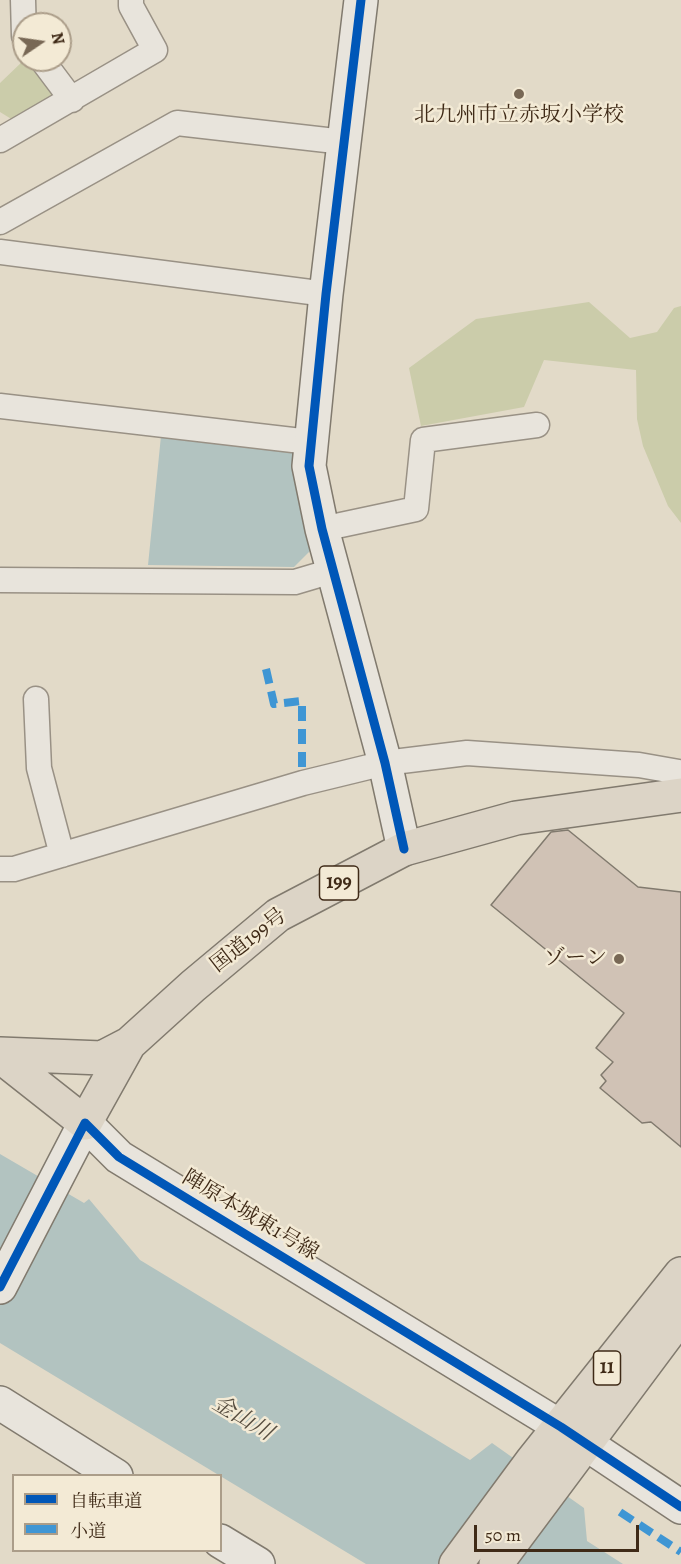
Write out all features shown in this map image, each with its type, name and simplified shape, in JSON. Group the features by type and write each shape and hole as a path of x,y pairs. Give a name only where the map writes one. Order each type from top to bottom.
{"main road":[{"name":"国道199号","path":"85,1122 129,1044 193,986 278,915 404,849 516,818 681,795"},
{"name":"199","path":"0,1055 102,1058 129,1044"},
{"name":"199","path":"0,1055 85,1122"},
{"name":"11","path":"496,1564 559,1478 573,1435 681,1274"},
{"name":"11","path":"456,1564 532,1461 573,1435 681,1316"}],"street":[{"path":"6,130 72,100 155,50 131,6 131,0"},
{"path":"361,0 326,294 309,466 332,571 385,764 404,849"},
{"path":"51,72 72,100"},
{"path":"0,222 177,123 344,142"},
{"path":"0,252 326,294"},
{"path":"0,406 310,442"},
{"path":"322,529 416,509 423,440 537,424"},
{"path":"0,580 295,582 332,571"},
{"path":"36,699 39,768 62,855"},
{"path":"0,869 14,869 303,783 385,764 467,753 639,765 681,774"},
{"path":"0,1287 85,1122"},
{"name":"陣原本城東1号線","path":"85,1122 120,1157 573,1435 681,1506"},
{"path":"0,1403 113,1474"},
{"path":"222,1542 258,1564"}],"green space":[{"path":"12,72 42,72 56,90 53,104 13,120 0,112 0,83"},
{"path":"589,302 630,338 657,332 674,308 681,306 681,523 668,506 643,446 637,419 636,370 544,360 524,407 421,426 409,368 476,319"}],"water":[{"path":"161,436 298,453 314,547 294,567 148,565"},
{"name":"金山川","path":"0,1154 84,1203 89,1199 140,1260 470,1460 492,1443 584,1508 587,1541 623,1564 366,1564 222,1477 222,1474 217,1474 0,1343"}],"building":[{"name":"ゾーン","path":"568,830 638,887 681,892 681,1147 651,1122 642,1123 600,1088 606,1081 601,1075 613,1062 596,1048 624,1013 491,905 551,832"}],"marked path":[{"path":"266,669 274,704 302,701 302,771"},
{"path":"620,1512 681,1552"}],"cycle path":[{"path":"361,0 326,294 309,466 322,529 385,763 404,849"},
{"path":"0,1287 85,1123 119,1157 561,1427 681,1507"}],"place":[{"name":"北九州市立赤坂小学校","path":"519,94"},
{"name":"ゾーン","path":"619,959"}]}
